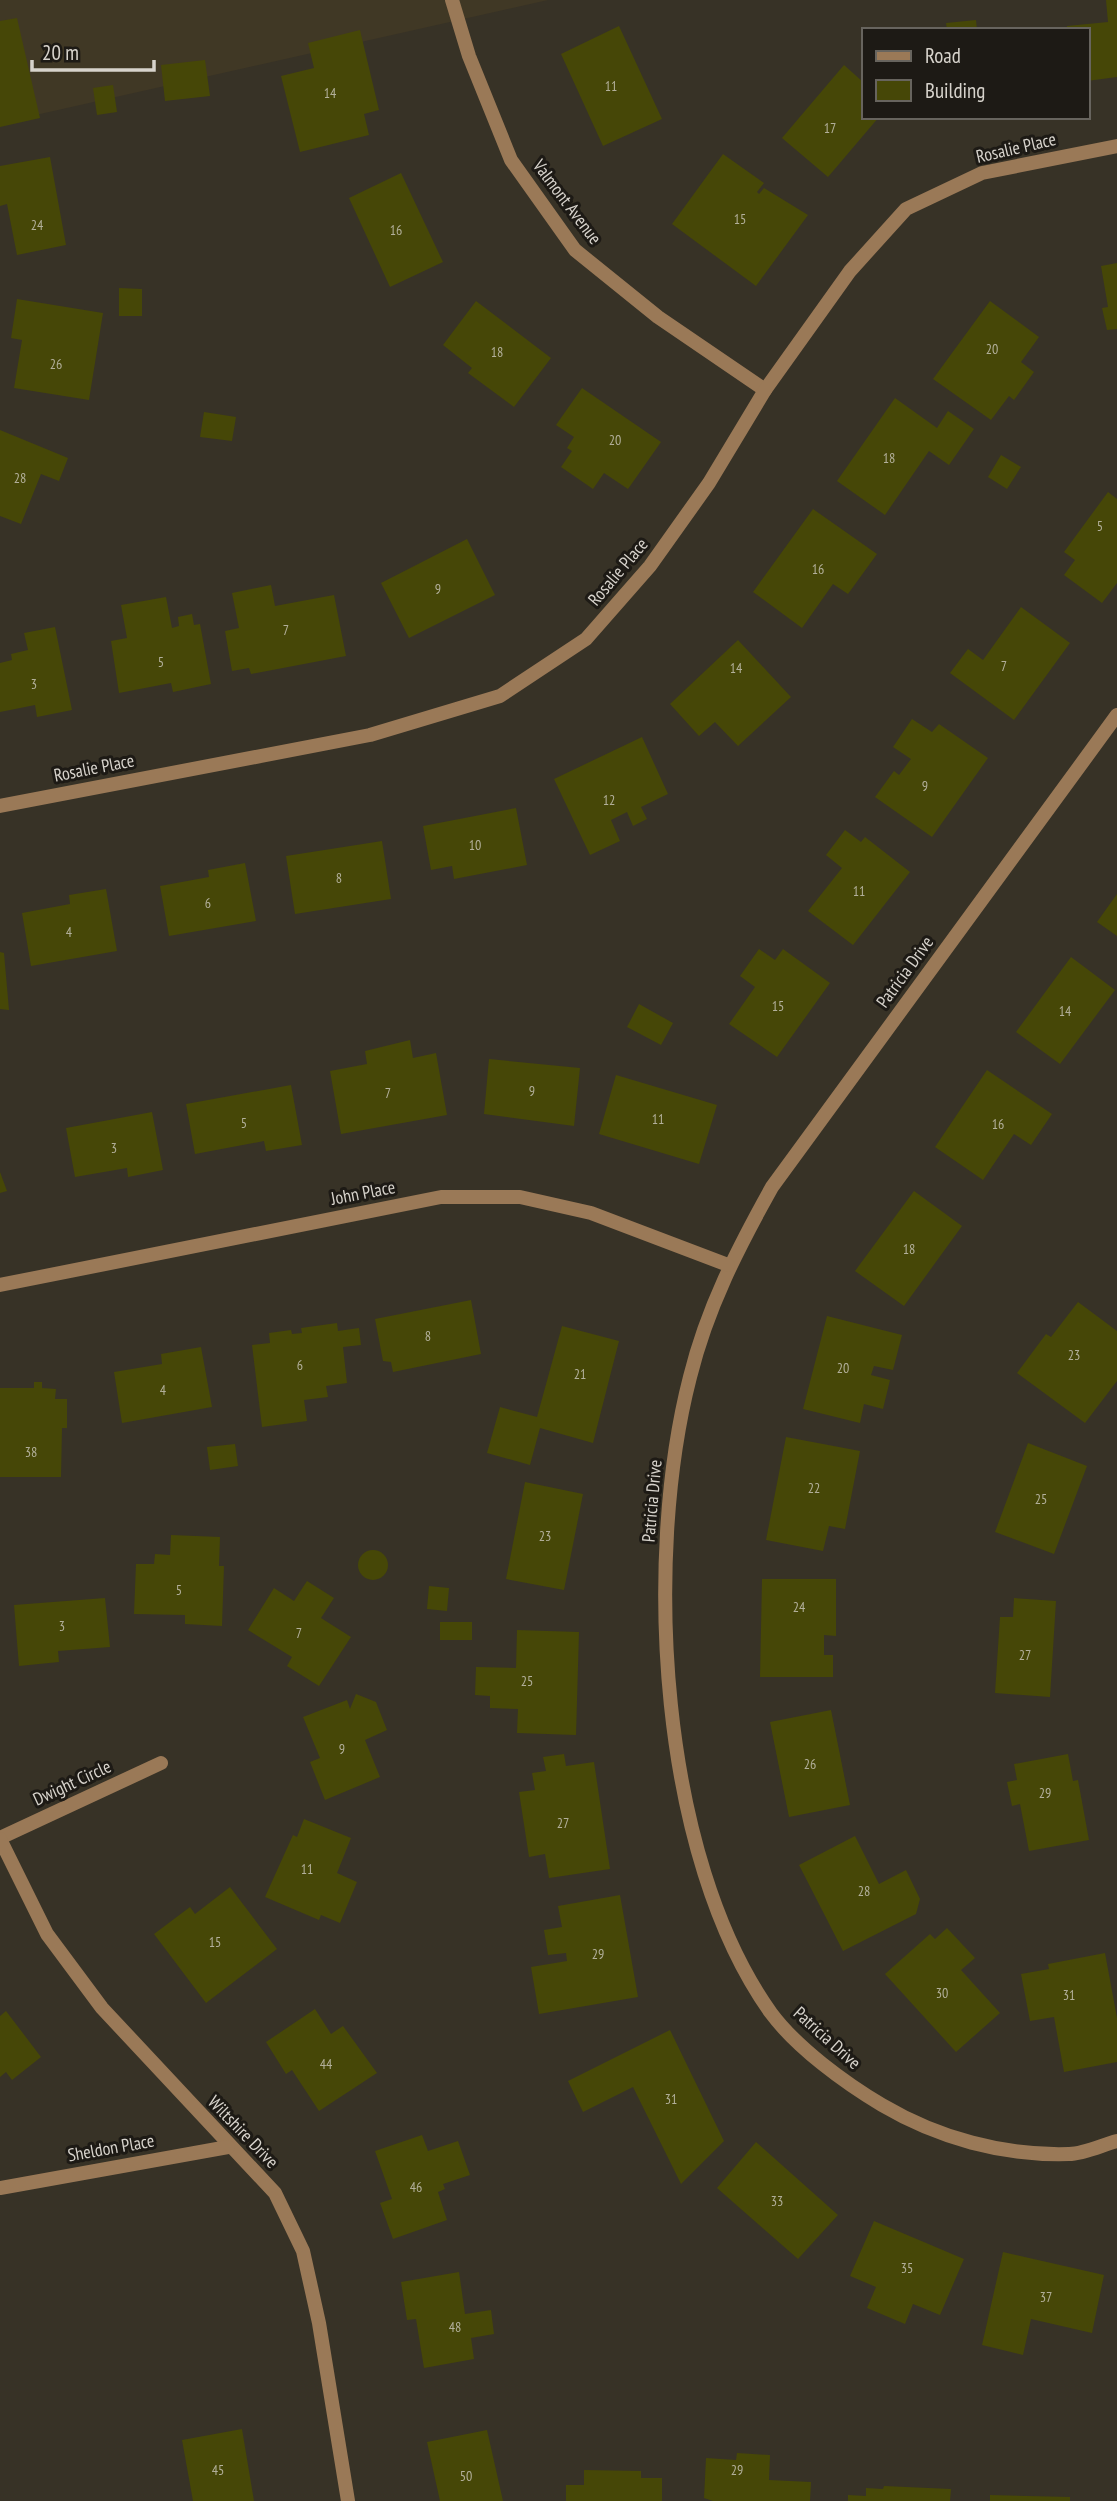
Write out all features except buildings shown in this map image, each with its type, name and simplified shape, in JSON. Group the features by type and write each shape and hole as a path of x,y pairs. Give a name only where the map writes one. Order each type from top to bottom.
{"street":[{"name":"Valmont Avenue","path":"452,0 469,56 511,160 575,250 658,317 765,390"},
{"name":"Rosalie Place","path":"0,806 370,735 500,696 586,639 650,566 709,484 765,390 850,271 906,209 982,173 1117,146"},
{"name":"Patricia Drive","path":"1117,715 772,1187 728,1265 690,1377 673,1467 666,1568 666,1641 677,1755 701,1859 729,1942 772,2015 839,2079 914,2123 989,2149 1071,2155 1117,2141"},
{"name":"John Place","path":"0,1286 441,1197 520,1197 591,1213 728,1265"},
{"name":"Dwight Circle","path":"0,1839 161,1763"},
{"name":"Wiltshire Drive","path":"0,1839 47,1934 102,2008 228,2147 275,2193 303,2251 319,2323 348,2501"},
{"name":"Sheldon Place","path":"0,2188 228,2147"}],"shaded area":[{"path":"0,0 548,0 0,123"}]}
